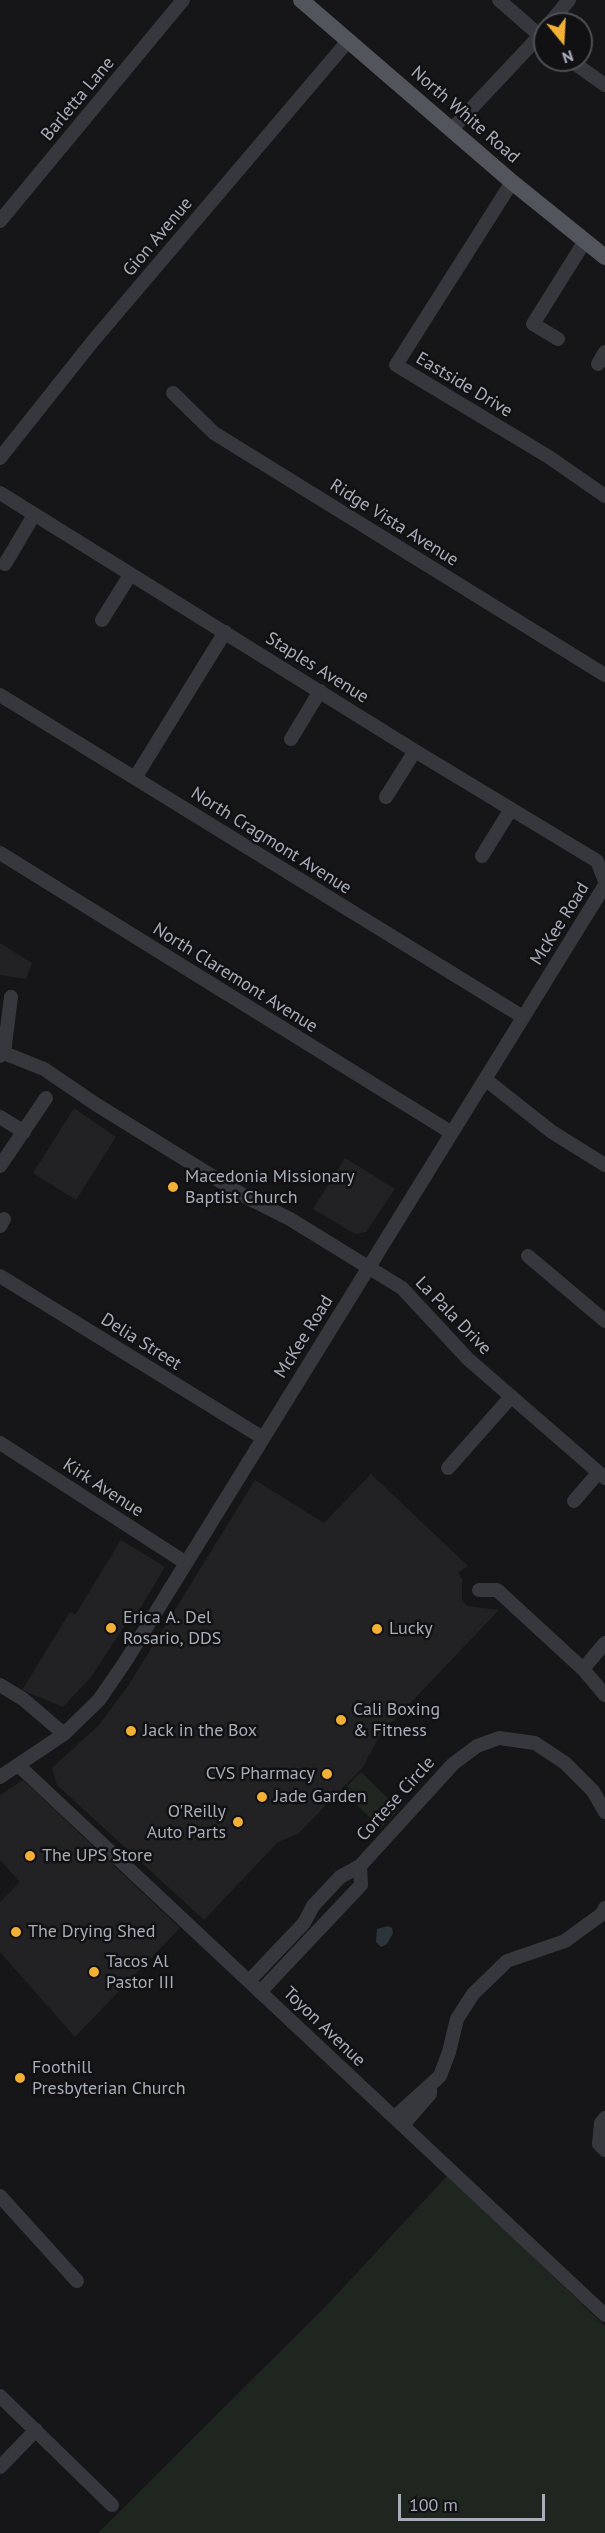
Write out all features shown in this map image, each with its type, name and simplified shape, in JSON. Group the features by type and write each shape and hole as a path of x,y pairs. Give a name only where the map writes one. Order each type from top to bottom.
{"main road":[{"name":"North White Road","path":"300,0 512,182 605,258"}],"street":[{"name":"Barletta Lane","path":"0,222 183,0"},
{"path":"499,0 533,27"},
{"path":"558,12 568,0"},
{"name":"Gion Avenue","path":"0,458 93,341 348,41"},
{"path":"452,129 533,45"},
{"path":"587,72 605,85"},
{"name":"Eastside Drive","path":"512,182 396,365 549,457 605,496"},
{"path":"558,339 533,324 585,241"},
{"name":"Ridge Vista Avenue","path":"172,393 213,433 605,675"},
{"name":"Staples Avenue","path":"0,493 415,752 597,861 605,883"},
{"path":"5,564 34,514"},
{"path":"102,620 130,574"},
{"path":"135,778 225,632"},
{"path":"291,739 320,691"},
{"name":"North Cragmont Avenue","path":"0,695 523,1017"},
{"path":"386,797 415,752"},
{"path":"482,856 511,809"},
{"name":"North Claremont Avenue","path":"0,854 452,1133"},
{"name":"McKee Road","path":"0,1777 64,1734 99,1700 125,1662 605,883"},
{"path":"2,1054 11,997"},
{"name":"La Pala Drive","path":"2,1054 44,1069 97,1105 246,1197 290,1219 402,1288 468,1359 602,1476"},
{"path":"485,1079 552,1132 605,1165"},
{"path":"0,1166 46,1098"},
{"path":"0,1117 24,1132"},
{"path":"528,1256 602,1313"},
{"name":"Delia Street","path":"0,1276 263,1438"},
{"path":"448,1468 510,1398"},
{"name":"Kirk Avenue","path":"0,1443 186,1563"},
{"path":"574,1502 602,1476"},
{"path":"479,1590 497,1590 582,1669 605,1695"},
{"path":"582,1669 605,1643"},
{"path":"0,1685 23,1699 64,1734"},
{"name":"Cortese Circle","path":"249,1981 304,1923 313,1906 340,1877 360,1866 466,1751 500,1738 535,1743 565,1764 593,1791 605,1812"},
{"name":"Toyon Avenue","path":"18,1765 605,2315"},
{"name":"Cortese Circle","path":"260,1992 361,1885 360,1866"},
{"path":"399,2121 424,2089 430,2087 440,2076 457,2019 473,1994 507,1961 565,1941 602,1914 605,1908"},
{"path":"605,2118 601,2123 599,2144 605,2150"},
{"path":"0,2196 77,2282"},
{"path":"0,2396 112,2505"},
{"path":"0,2467 36,2430"}],"shaded area":[{"path":"0,943 32,963 26,979 0,975"},
{"path":"74,1108 116,1137 76,1200 33,1173"},
{"path":"345,1158 395,1189 366,1232 355,1234 313,1209"},
{"path":"371,1474 468,1566 458,1573 462,1579 462,1599 467,1606 499,1610 380,1735 363,1767 299,1833 278,1842 204,1920 57,1785 52,1768 99,1725 128,1686 255,1480 324,1523"},
{"path":"121,1540 165,1567 134,1619 130,1617 92,1676 63,1707 22,1690 70,1612 75,1615"},
{"path":"361,1772 399,1809 381,1828 342,1791"},
{"path":"23,1780 180,1928 75,2037 0,1952 0,1902 20,1882 0,1860 0,1795"},
{"path":"388,1926 392,1928 393,1933 387,1944 381,1947 376,1942 377,1929"},
{"path":"448,2175 605,2326 605,2533 98,2533 325,2307"}],"place":[{"name":"Macedonia Missionary Baptist Church","path":"173,1187"},
{"name":"Erica A. Del Rosario, DDS","path":"111,1628"},
{"name":"Lucky","path":"377,1629"},
{"name":"Cali Boxing & Fitness","path":"341,1720"},
{"name":"Jack in the Box","path":"131,1731"},
{"name":"CVS Pharmacy","path":"327,1774"},
{"name":"Jade Garden","path":"262,1797"},
{"name":"O'Reilly Auto Parts","path":"238,1822"},
{"name":"The UPS Store","path":"30,1856"},
{"name":"The Drying Shed","path":"16,1932"},
{"name":"Tacos Al Pastor III","path":"94,1972"},
{"name":"Foothill Presbyterian Church","path":"20,2078"}]}
